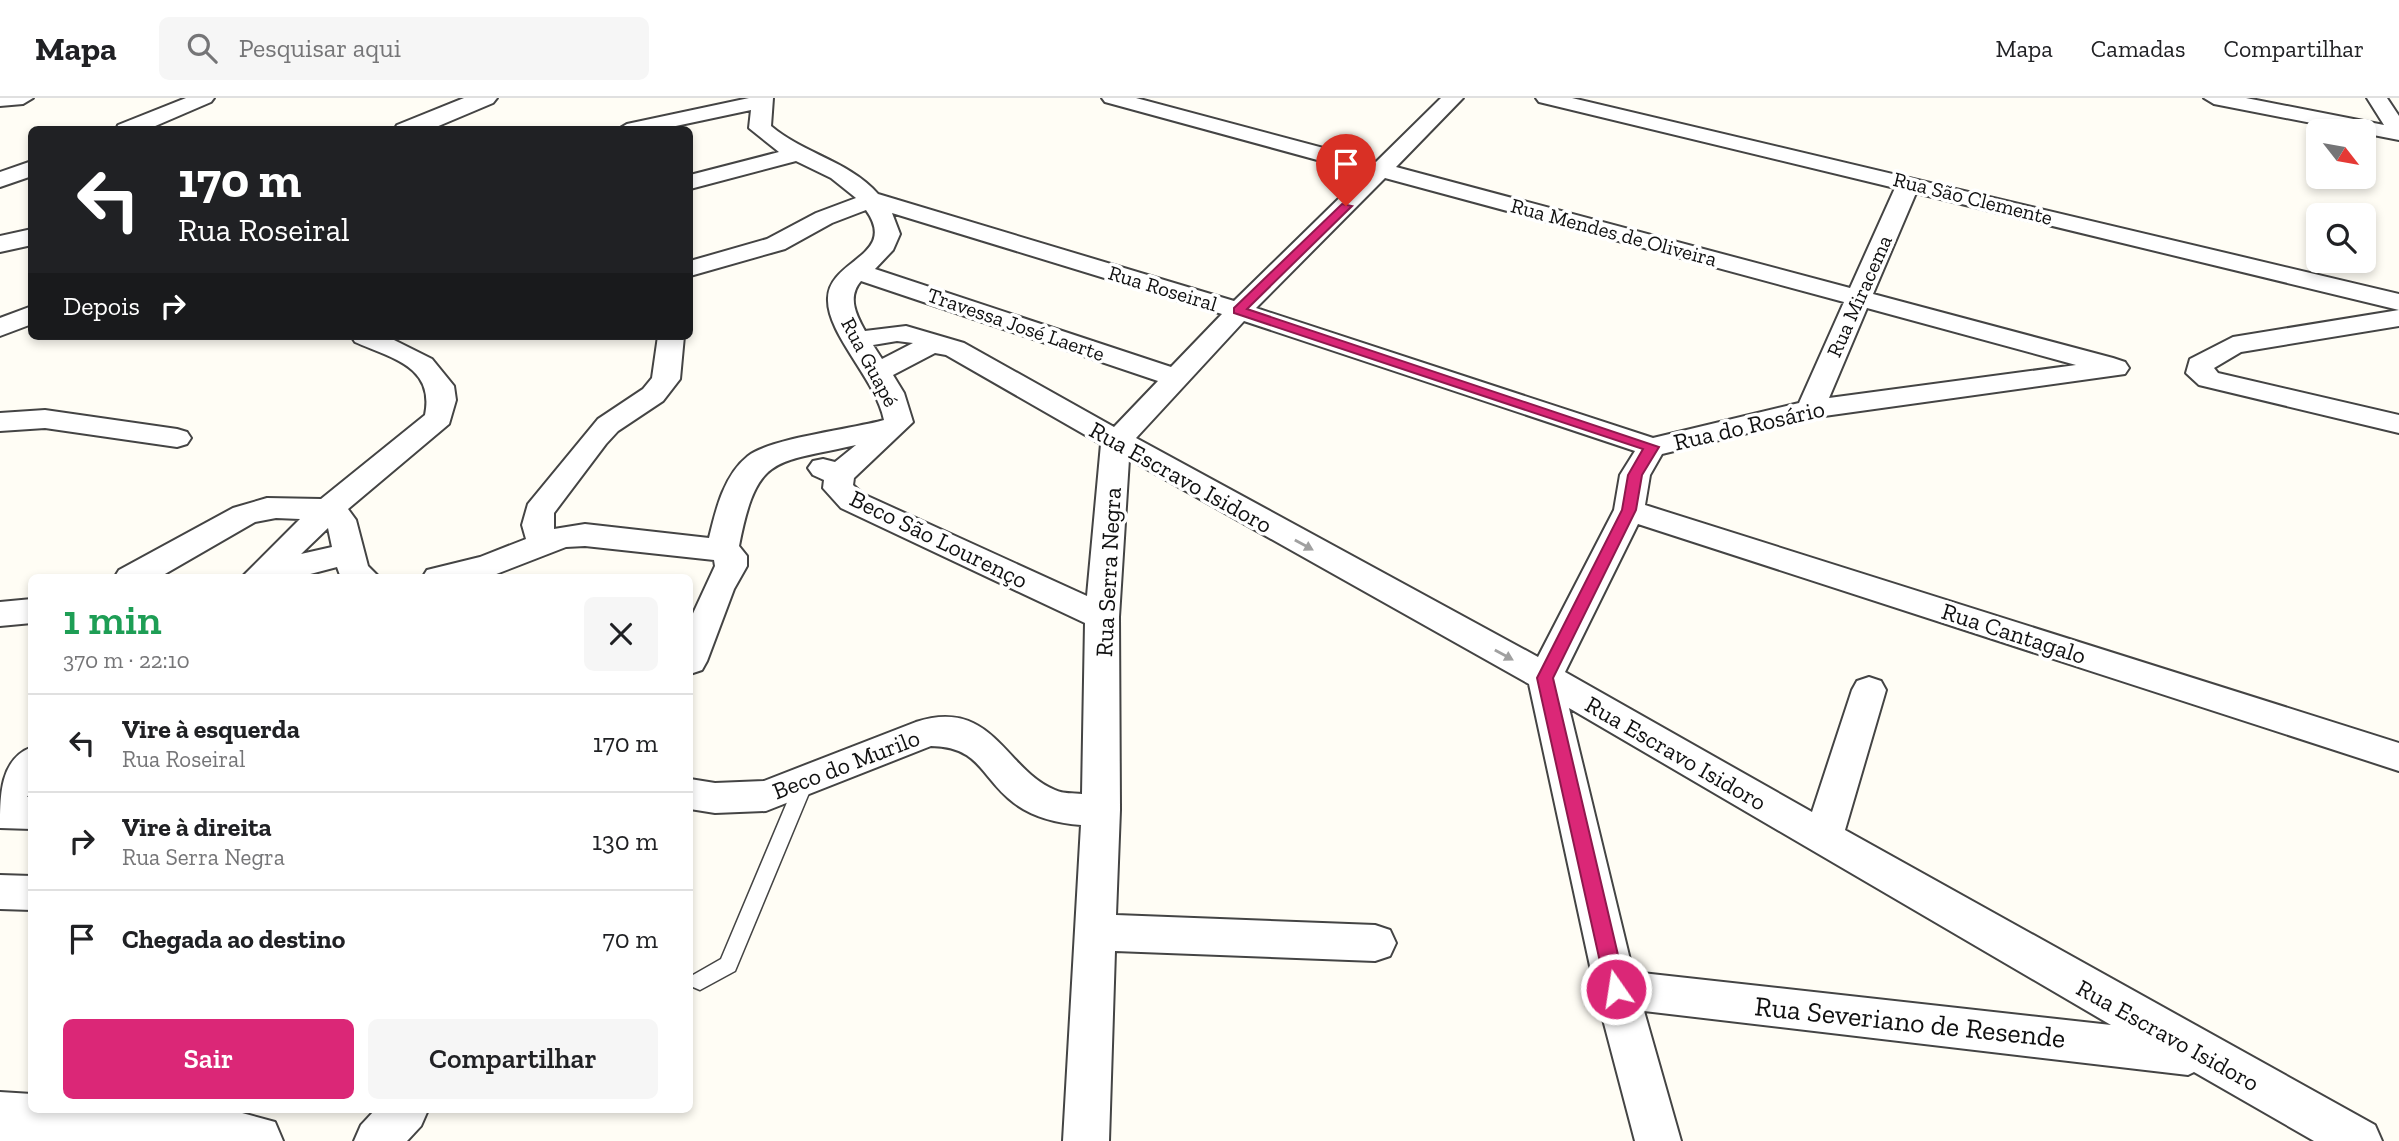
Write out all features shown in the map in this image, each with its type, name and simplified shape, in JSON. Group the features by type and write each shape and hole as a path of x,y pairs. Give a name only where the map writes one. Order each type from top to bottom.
{"street":[{"path":"0,100 23,98"},
{"path":"136,126 204,98"},
{"path":"416,126 485,98"},
{"path":"1116,442 1174,377 1453,98"},
{"name":"Rua São Clemente","path":"1546,98 2399,302"},
{"path":"2214,98 2394,132"},
{"path":"2290,98 2394,132"},
{"path":"2377,98 2394,132"},
{"path":"645,126 764,100"},
{"name":"Rua Guapé","path":"764,100 761,128 843,174 873,200 888,226 888,237 882,248 846,281 840,294 841,308 899,418 897,426 839,475"},
{"name":"Rua Mendes de Oliveira","path":"1128,100 2115,368"},
{"path":"693,181 802,153"},
{"path":"0,180 28,170"},
{"name":"Rua Miracema","path":"1810,409 1857,296 1909,183"},
{"path":"693,268 776,244 824,218 873,200"},
{"name":"Rua Roseiral","path":"873,200 1239,311 1652,447"},
{"path":"0,244 28,238"},
{"name":"Travessa José Laerte","path":"858,271 1174,377"},
{"path":"0,328 28,316"},
{"path":"2399,318 2233,345 2200,365 2200,373 2209,379 2399,424"},
{"name":"Rua Escravo Isidoro","path":"859,340 903,332 955,349 1116,442 1545,678 2203,1055 2359,1141"},
{"path":"261,574 329,509 439,418 444,401 443,387 427,367 372,340"},
{"path":"542,542 537,525 539,511 608,425 653,395 666,379 671,340"},
{"path":"877,372 933,344"},
{"name":"Rua do Rosário","path":"1545,678 1629,510 1635,475 1652,447 1692,440 1772,416 1810,409 2115,368"},
{"path":"0,422 45,419 177,438"},
{"path":"722,550 742,485 755,463 897,426"},
{"name":"Rua Serra Negra","path":"1086,1141 1101,810 1102,617 1116,442"},
{"name":"Beco São Lourenço","path":"789,452 839,475 838,488 852,501 1102,617"},
{"path":"138,574 258,510 329,509 341,520 357,565 277,574"},
{"name":"Rua Cantagalo","path":"1629,510 2399,757"},
{"path":"455,574 488,566 542,542 585,535 722,550 731,556 731,566 718,589 693,653"},
{"path":"0,614 28,611"},
{"path":"1545,678 1616,989 1658,1141"},
{"path":"1823,838 1869,690"},
{"name":"Beco do Murilo","path":"693,794 715,798 766,796 929,732 953,730 975,739 1025,790 1044,802 1101,810"},
{"path":"0,805 28,766"},
{"path":"0,812 28,813"},
{"path":"0,892 28,892"},
{"path":"1095,932 1375,943"},
{"name":"Rua Severiano de Resende","path":"1616,989 2203,1055"},
{"path":"377,1141 402,1113"},
{"path":"31,1116 218,1133 256,1141"}],"lane":[{"path":"700,981 728,965 805,781"}],"route":[{"path":"1346,206 1239,311 1652,447 1635,475 1629,510 1545,678 1616,989"}]}
